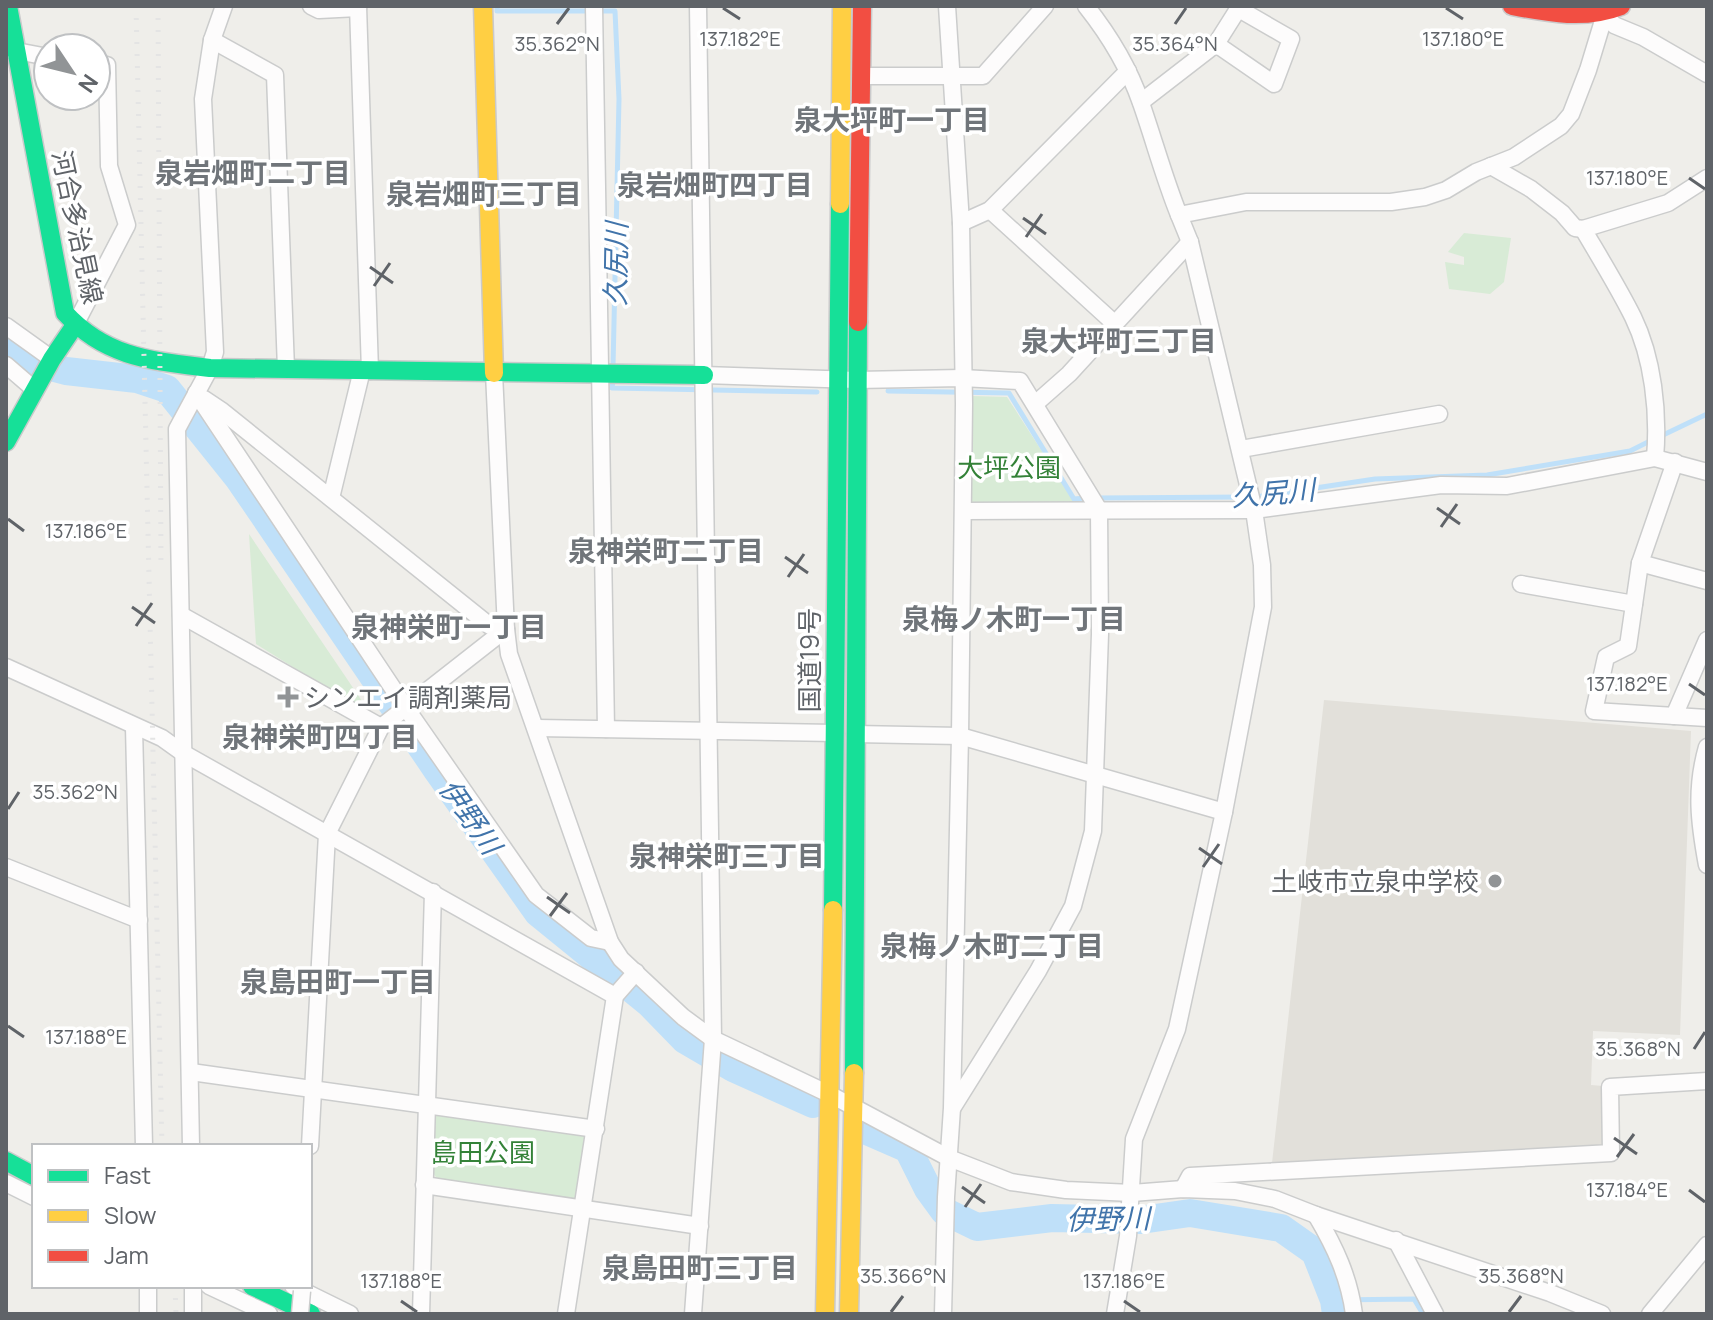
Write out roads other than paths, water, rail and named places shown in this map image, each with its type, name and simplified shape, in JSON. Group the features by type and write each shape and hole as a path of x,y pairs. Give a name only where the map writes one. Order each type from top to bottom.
{"main road":[{"name":"河合多治見線","path":"6,442 52,359 75,325 65,313 11,50 8,6"},
{"path":"483,6 494,373"},
{"name":"国道19号","path":"825,1314 831,1095 842,6"},
{"name":"国道19号","path":"849,1314 854,1107 862,6"},
{"path":"1512,6 1559,13 1613,10"},
{"path":"75,325 92,339 124,354 144,360 210,368 704,375"},
{"path":"6,1161 32,1175"},
{"path":"256,1288 311,1314"}],"street":[{"path":"191,1144 177,429 210,368 215,352 203,99 212,40 224,6"},
{"path":"311,6 319,10 358,7 366,370 331,498"},
{"path":"594,6 606,729"},
{"path":"693,1314 713,1039 698,6"},
{"path":"943,1314 952,1108 964,511 961,223 947,6"},
{"path":"862,76 983,76 1045,6"},
{"path":"1086,6 1128,71 1141,102 1163,175 1190,242 1254,510 1262,565 1263,607 1224,812 1177,1029 1134,1139 1128,1236 1115,1314"},
{"path":"1141,102 1216,44 1239,8 1291,39 1274,84 1216,44"},
{"path":"1613,10 1614,25 1643,37 1707,74"},
{"path":"1179,215 1246,202 1391,202 1446,190 1514,157 1555,131 1571,114 1613,10"},
{"path":"212,40 275,75 286,369"},
{"path":"11,50 32,54"},
{"path":"961,223 990,210 1128,71"},
{"path":"75,325 127,225 109,166 108,112"},
{"path":"1491,166 1531,189 1562,213 1575,228 1583,229 1668,203 1707,178"},
{"path":"990,210 1114,323"},
{"path":"1583,229 1640,335 1650,369 1656,445 1675,462 1707,472"},
{"path":"1035,404 1069,374 1190,242"},
{"path":"6,326 52,359"},
{"path":"6,365 38,384"},
{"path":"494,373 509,654 610,942 621,959 683,1017 713,1039 831,1095 949,1158 1011,1182 1131,1200 1183,1189 1235,1191 1275,1199 1550,1293 1602,1314"},
{"path":"704,375 1020,381 1099,510 1100,634 1093,831 1073,906 1038,971 952,1108"},
{"path":"196,393 490,626 506,629"},
{"path":"196,393 406,708 536,895 591,938 610,942"},
{"path":"1241,449 1439,414"},
{"path":"964,511 1254,510 1441,485 1507,486 1656,445"},
{"path":"1675,462 1640,563 1628,646 1606,657 1594,711 1707,718"},
{"path":"1640,563 1707,581"},
{"path":"1521,584 1634,604"},
{"path":"181,615 381,727"},
{"path":"310,1144 327,834 381,727 506,629"},
{"path":"1674,716 1707,640"},
{"path":"6,667 162,738 183,753 615,996"},
{"path":"134,727 144,1144"},
{"path":"537,728 835,733"},
{"path":"855,734 960,736 1224,812"},
{"path":"1707,747 1701,768 1698,813 1707,865"},
{"path":"6,867 139,920"},
{"path":"421,1314 433,892"},
{"path":"566,1314 615,996 636,972"},
{"path":"191,1072 596,1129"},
{"path":"1183,1189 1190,1176 1611,1153 1610,1087 1707,1081"},
{"path":"6,1151 32,1162"},
{"path":"6,1183 32,1196"},
{"path":"424,1185 700,1226"},
{"path":"1316,1215 1337,1250 1351,1294 1353,1313"},
{"path":"1396,1240 1435,1314"},
{"path":"1650,1314 1704,1254"},
{"path":"148,1288 148,1314"},
{"path":"193,1288 193,1314"},
{"path":"213,1288 269,1314"},
{"path":"300,1314 299,1288 350,1314"}],"waterway":[{"name":"久尻川","path":"497,6 497,11 615,11 619,99 613,367"},
{"name":"伊野川","path":"6,343 32,362 66,371 137,379 167,389 239,479 538,913 650,1004 685,1040 733,1068 813,1104"},
{"name":"久尻川","path":"613,381 612,388 817,392"},
{"name":"久尻川","path":"888,391 1009,393 1074,499 1086,498"},
{"name":"久尻川","path":"1661,436 1707,414"},
{"name":"久尻川","path":"1256,497 1375,479 1487,475 1630,451 1652,440"},
{"name":"久尻川","path":"1096,498 1246,497"},
{"name":"伊野川","path":"869,1132 908,1149 928,1189 944,1211 977,1227 1052,1218 1141,1220 1190,1213 1281,1228 1315,1252 1334,1300 1336,1314"},
{"path":"1334,1300 1414,1299 1423,1314"}],"railway":[{"path":"136,6 162,1144"},
{"path":"158,6 161,566"},
{"path":"175,1288 176,1314"}],"place":[{"name":"シンエイ調剤薬局","path":"288,697"},
{"name":"土岐市立泉中学校","path":"1495,881"}],"district":[{"name":"泉大坪町一丁目","path":"892,119"},
{"name":"泉岩畑町二丁目","path":"253,172"},
{"name":"泉岩畑町四丁目","path":"715,184"},
{"name":"泉岩畑町三丁目","path":"484,193"},
{"name":"泉大坪町三丁目","path":"1119,340"},
{"name":"泉神栄町二丁目","path":"666,550"},
{"name":"泉梅ノ木町一丁目","path":"1014,618"},
{"name":"泉神栄町一丁目","path":"449,626"},
{"name":"泉神栄町四丁目","path":"320,736"},
{"name":"泉神栄町三丁目","path":"727,855"},
{"name":"泉梅ノ木町二丁目","path":"992,945"},
{"name":"泉島田町一丁目","path":"338,981"},
{"name":"泉島田町三丁目","path":"700,1267"}],"park label":[{"name":"大坪公園","path":"1009,467"},
{"name":"島田公園","path":"483,1152"}]}
